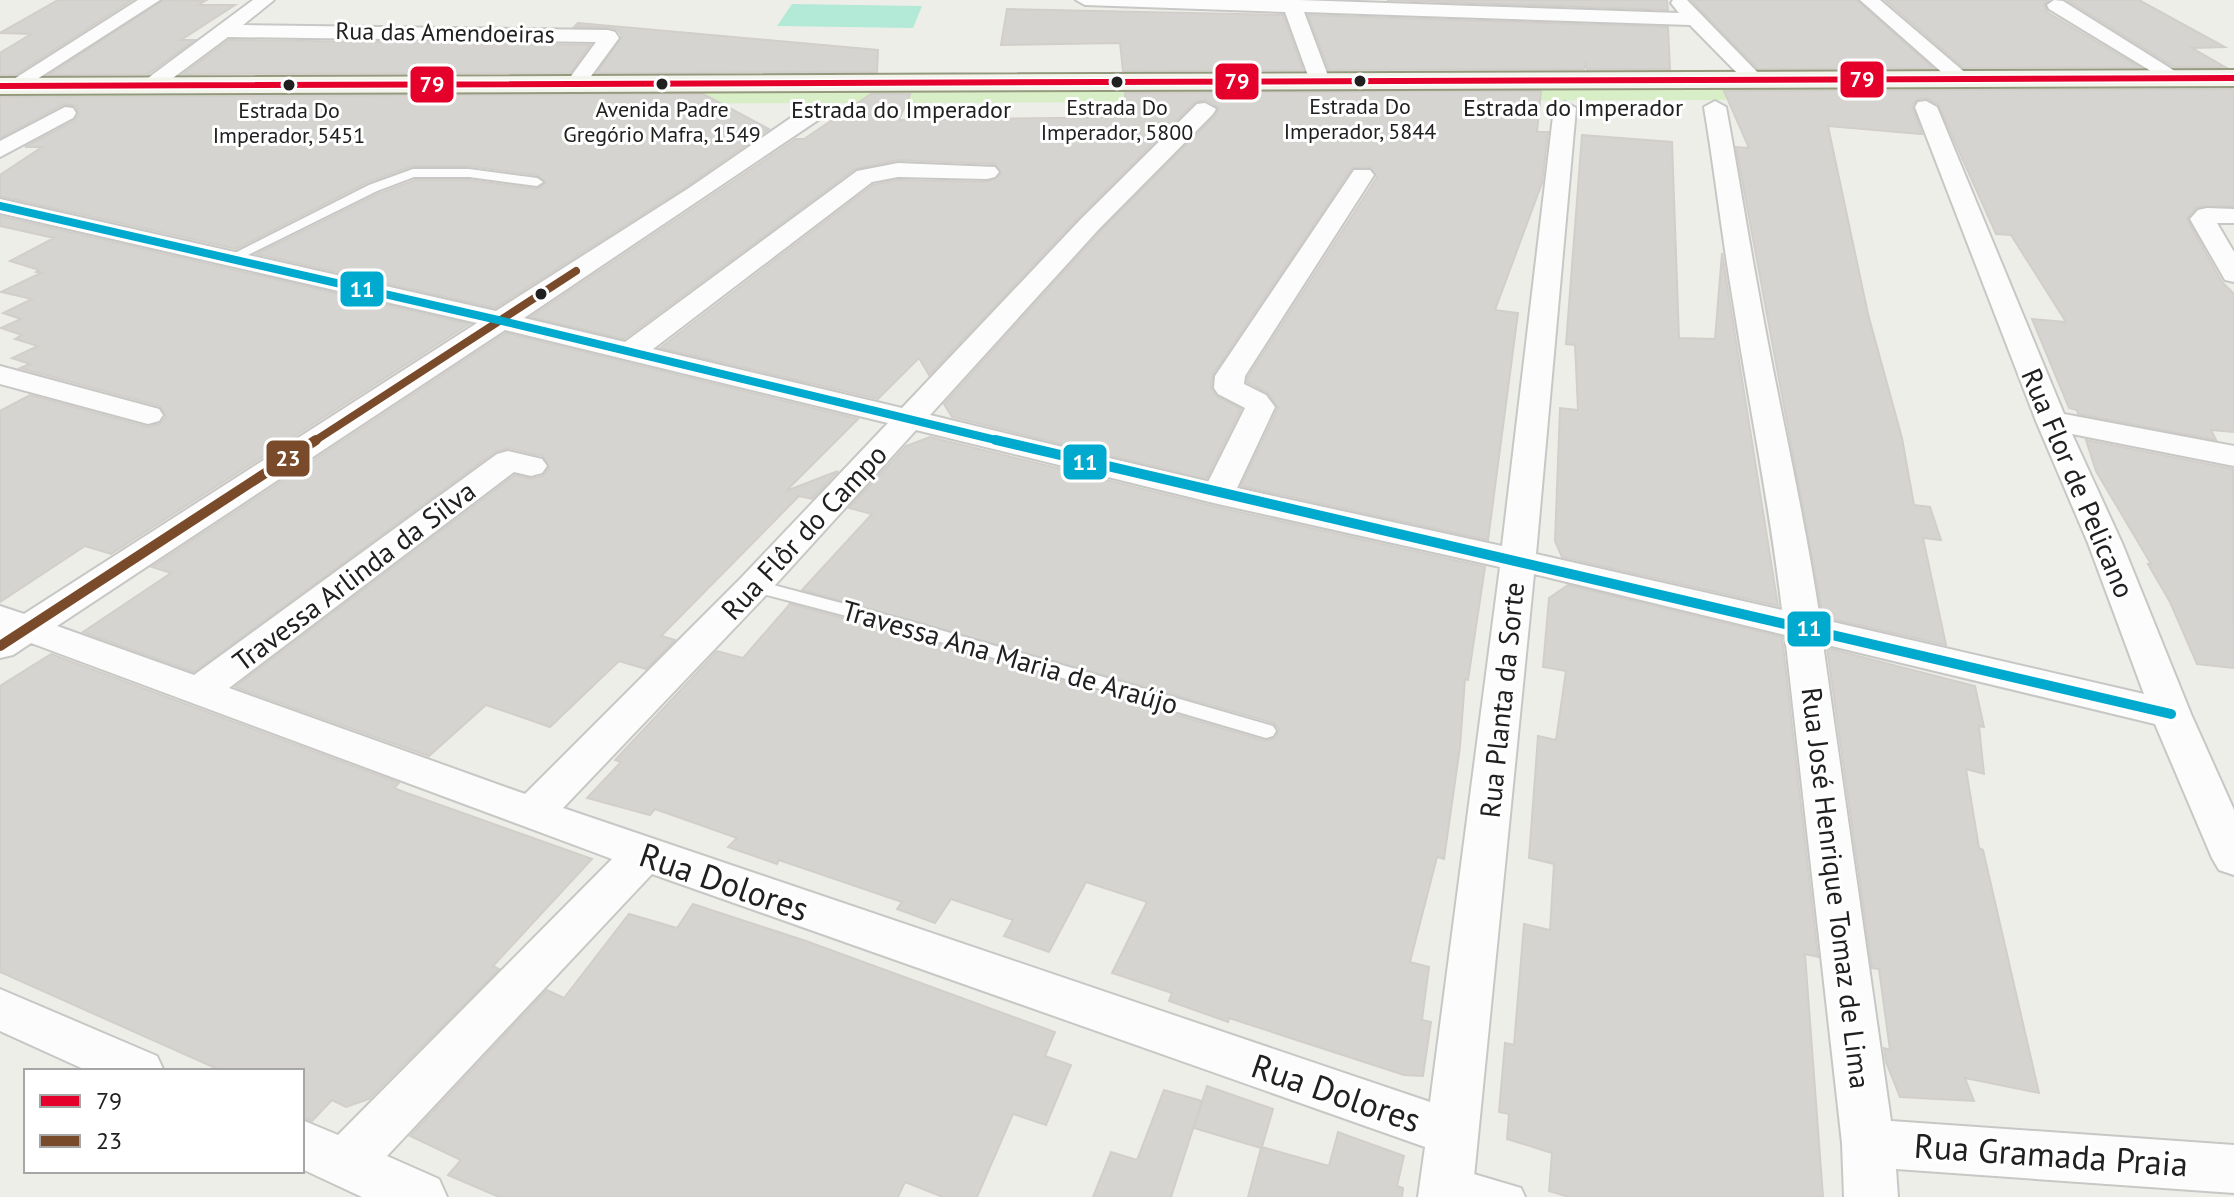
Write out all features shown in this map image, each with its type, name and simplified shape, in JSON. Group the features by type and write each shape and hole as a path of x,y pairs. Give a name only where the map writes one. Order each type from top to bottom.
{"main road":[{"name":"Estrada do Imperador","path":"6,86 2234,78"},
{"path":"1086,109 1089,82"},
{"path":"1190,109 1237,109"},
{"name":"Estrada do Imperador","path":"770,111 848,110"},
{"path":"12,113 77,113"}],"street":[{"path":"6,86 151,0"},
{"path":"151,85 265,0"},
{"path":"1085,0 1292,3 1695,19"},
{"path":"1678,0 1754,79"},
{"path":"1869,0 1961,79"},
{"path":"1292,3 1320,81"},
{"path":"2056,5 2176,78"},
{"name":"Rua das Amendoeiras","path":"223,31 608,36 576,83"},
{"name":"Rua José Henrique Tomaz de Lima","path":"1715,107 1735,216 1746,300 1774,441 1803,629 1868,1143 1871,1197"},
{"name":"Rua Flor de Pelicano","path":"1925,107 2051,421 2105,543 2171,714 2234,858"},
{"name":"Rua Planta da Sorte","path":"1446,1188 1518,560 1565,108"},
{"name":"Rua Flôr do Campo","path":"532,813 754,586 1090,224 1190,109"},
{"path":"10,631 697,193 816,111"},
{"path":"0,150 77,113"},
{"path":"629,353 865,176 882,171 987,172"},
{"path":"1218,494 1260,407 1255,401 1229,388 1230,376 1362,175"},
{"path":"0,206 498,320 1218,494 1518,560 2171,714"},
{"path":"2234,216 2207,215 2202,219 2213,243 2234,274"},
{"path":"0,375 148,415"},
{"path":"2051,421 2234,456"},
{"name":"Travessa Arlinda da Silva","path":"199,691 526,455"},
{"name":"Rua Dolores","path":"10,631 199,691 644,854 1452,1133"},
{"path":"420,1197 324,1153 644,854"},
{"path":"0,1009 135,1069"},
{"name":"Rua Gramada Praia","path":"1868,1143 2234,1169"}],"lane":[{"path":"229,259 373,188 413,173 469,173 537,182"},
{"name":"Travessa Ana Maria de Araújo","path":"754,586 902,625 1266,731"},
{"path":"1446,1188 1512,1197"}],"green space":[{"path":"792,4 922,6 913,28 777,26"},
{"path":"2234,84 2234,98 23,106 45,92"}],"building":[{"path":"58,0 132,0 15,75 0,75 0,53 31,34 0,33"},
{"path":"163,0 205,1 198,5 235,5 181,40 195,40 148,74 49,75"},
{"path":"1387,0 1667,0 1668,10"},
{"path":"1691,0 1857,0 1933,68 1758,69"},
{"path":"1885,0 2049,0 2044,4 2047,12 2139,67 1964,68"},
{"path":"2067,0 2139,0 2225,47 2192,48 2225,67 2174,67"},
{"path":"1007,9 1283,15 1303,70 1123,71 1120,43 1001,45"},
{"path":"1308,15 1668,27 1670,69 1587,69 1586,64 1584,69 1329,70"},
{"path":"578,23 878,50 877,72 597,73 622,36 618,30 609,27 574,27"},
{"path":"229,40 590,45 570,73 183,74"},
{"path":"2234,89 2234,206 2197,207 2187,219 2222,282 2234,294 2234,432 2211,430 2216,440 2078,414 2077,410 2069,408 2032,319 2066,322 2011,235 1996,234 1938,104 1926,98 1918,99 1912,105 1922,134 1828,126 1868,314 1902,438 1914,505 1930,507 1941,540 1923,538 1946,645 1823,617 1736,147 1749,148 1724,91"},
{"path":"1541,91 1537,132 1548,132 1542,183 1495,310 1518,313 1488,540 1241,486 1278,408 1268,393 1247,382 1248,377 1377,177 1370,167 1352,168 1213,374 1211,388 1216,396 1241,409 1206,479 952,417 944,404 1101,231 1215,116 1219,108 1206,100 1195,102 1079,217 929,375 919,358 878,399 660,348 873,185 898,180 988,182 1001,174 995,164 898,160 855,169 624,339 531,317 796,139 804,139 871,94 910,94 899,120 1127,117 1125,93"},
{"path":"703,94 769,129 687,186 495,308 257,254 378,194 415,180 469,180 537,189 546,183 537,175 469,166 412,166 368,182 236,249 0,196 0,175 42,147 25,147 74,121 79,115 76,106 64,104 0,138 0,97"},
{"path":"1582,135 1672,142 1679,338 1715,339 1722,253 1778,606 1562,557 1555,541 1560,408 1578,410 1575,345 1566,344"},
{"path":"0,216 469,324 111,554 85,546 0,602 0,411 30,395 147,427 160,424 166,417 160,406 20,368 30,364 12,358 38,346 15,339 22,335 1,328 21,319 3,313 32,299 1,292 41,273 10,261 54,238 0,226"},
{"path":"506,333 858,419 786,491 838,471 812,499 799,496 661,636 675,640 646,669 619,661 550,727 486,705 429,756 235,687 515,475 532,479 543,476 549,468 543,456 509,448 495,452 194,672 83,632 171,573 152,567"},
{"path":"930,437 1217,507 1485,567 1468,680 1465,679 1460,747 1444,859 1437,857 1410,962 1429,967 1422,1020 1431,1022 1423,1076 1404,1075 1229,1018 1228,1022 1169,1001 1172,993 1112,973 1147,902 1086,882 1049,952 1004,936 1013,920 951,899 935,923 897,909 902,902 779,860 777,864 728,847 737,838 655,809 650,815 587,798 621,762 615,760 717,651 743,658 790,604 1265,741 1276,738 1279,729 1274,723 802,590 872,514 849,508 906,446"},
{"path":"2086,440 2233,469 2234,668 2197,664 2170,602 2148,564 2151,564 2096,471"},
{"path":"1568,585 1782,637 1818,957 1805,954 1823,1197 1569,1197 1549,1191 1552,1153 1507,1139 1509,1114 1499,1112 1505,1043 1514,1045 1524,924 1550,930 1554,864 1529,858 1538,736 1556,740 1566,671 1543,667 1549,598"},
{"path":"1827,648 1975,686 1984,727 1979,726 1984,774 1966,769 1979,848 1983,850 2039,1093 1965,1078 1974,1101 1900,1097 1886,1062 1884,1048 1890,1050 1879,969 1872,968"},
{"path":"51,654 399,783 394,788 404,792 592,859 493,966 499,969 369,1099 346,1107 332,1100 312,1121 304,1118 304,1069 218,1069 0,972 0,686"},
{"path":"693,904 806,941 1055,1032 1045,1056 1071,1065 1046,1125 1013,1114 977,1197 943,1197 905,1182 898,1197 499,1197 448,1175 461,1160 410,1136 547,990 564,998 629,914 677,928"},
{"path":"1207,1086 1273,1109 1262,1147 1329,1166 1338,1132 1404,1156 1397,1186 1403,1188 1402,1197 1248,1197 1261,1148 1194,1128"},
{"path":"1164,1090 1202,1101 1171,1197 1093,1197 1111,1152 1137,1160"}],"transit line":[{"name":"79","path":"0,86 2234,78"},
{"name":"11","path":"0,206 498,320 1218,494 1518,560 2171,714"},
{"name":"23","path":"0,646 576,271"}],"place":[{"name":"Estrada Do Imperador, 5844","path":"1360,81"},
{"name":"Estrada Do Imperador, 5800","path":"1117,82"},
{"name":"Avenida Padre Gregório Mafra, 1549","path":"662,84"},
{"name":"Estrada Do Imperador, 5451","path":"289,85"}]}
